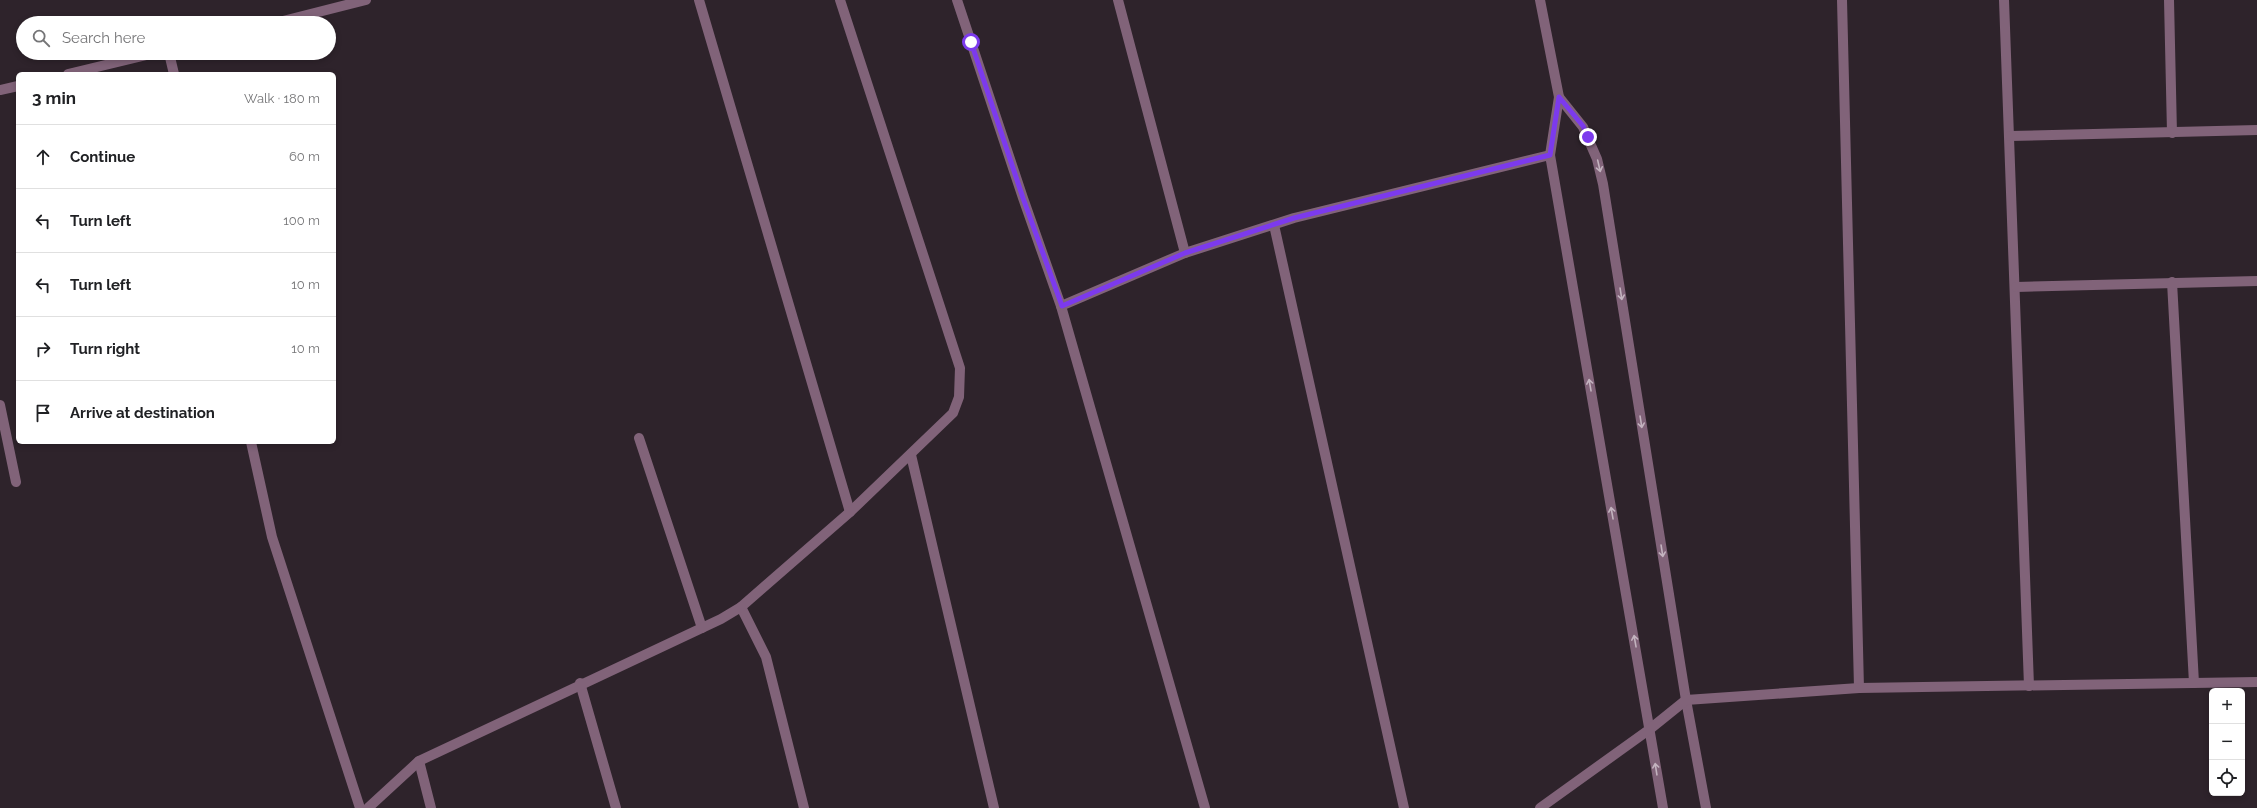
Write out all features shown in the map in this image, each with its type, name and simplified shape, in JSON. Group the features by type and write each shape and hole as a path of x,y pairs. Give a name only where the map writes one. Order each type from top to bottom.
{"street":[{"path":"303,16 366,0"},
{"path":"699,0 850,512"},
{"path":"368,808 419,760 580,683 702,628 741,607 850,512 953,414 959,398 960,368 840,0"},
{"path":"957,0 1023,198 1062,306 1205,808"},
{"path":"1118,0 1185,253"},
{"path":"1540,0 1559,97 1550,155 1650,729 1662,808"},
{"path":"1842,0 1859,688"},
{"path":"2004,0 2016,286 2029,686"},
{"path":"2169,0 2172,133"},
{"path":"76,72 127,60"},
{"path":"171,60 174,72"},
{"path":"0,90 16,86"},
{"path":"1559,97 1583,126 1597,158 1603,184 1686,700 1706,808"},
{"path":"2010,136 2257,130"},
{"path":"1062,306 1185,253 1274,225 1550,155"},
{"path":"1274,225 1404,808"},
{"path":"2016,286 2257,281"},
{"path":"2172,282 2194,683"},
{"path":"0,405 16,482"},
{"path":"639,438 702,628"},
{"path":"252,444 272,537 360,808"},
{"path":"911,455 994,808"},
{"path":"741,607 766,657 804,808"},
{"path":"1540,808 1650,729 1686,700 1859,688 2257,682"},
{"path":"580,683 616,808"},
{"path":"419,760 431,808"}],"route":[{"path":"971,42 1023,198 1062,306 1185,253 1294,218 1550,155 1559,97 1583,126 1588,137"}]}
